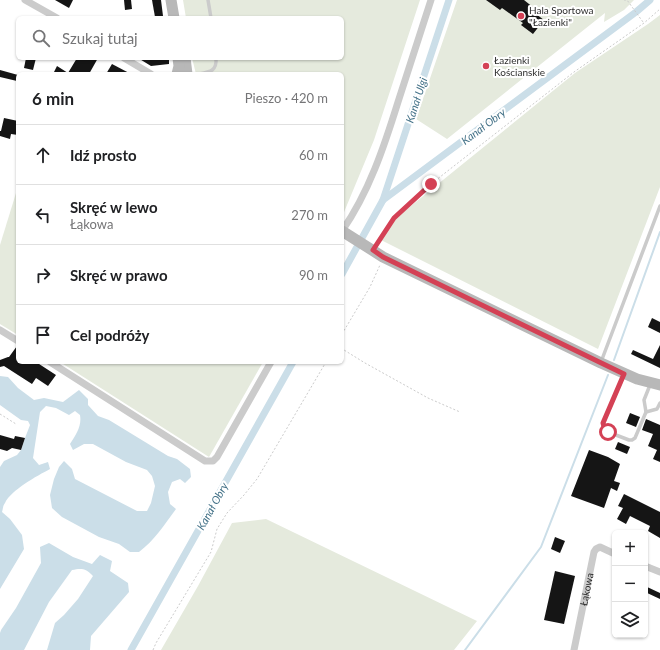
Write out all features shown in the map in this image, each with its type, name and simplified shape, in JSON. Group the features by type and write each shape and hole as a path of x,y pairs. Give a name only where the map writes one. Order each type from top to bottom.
{"street":[{"path":"25,0 53,16"},
{"path":"171,0 174,16"},
{"path":"431,0 383,150 367,187 347,223 344,235 383,257 601,363 624,374 655,384"},
{"path":"127,60 148,72"},
{"path":"178,60 178,72"},
{"path":"185,60 187,72"},
{"path":"0,330 16,340"},
{"path":"53,364 205,461 210,462 217,457 270,364"},
{"name":"Łąkowa","path":"574,650 594,552 600,547 612,553"},
{"path":"648,567 660,572"}],"lane":[{"path":"208,0 211,16"},
{"path":"209,72 214,69 216,60"},
{"path":"601,363 660,206"},
{"path":"624,374 603,423 605,430 608,432 629,440 635,438 646,412 644,400 655,384"},
{"path":"646,412 657,409 660,403"}],"path":[{"path":"626,0 644,23"},
{"path":"373,250 394,218 431,184 574,72 644,23 660,9"},
{"path":"344,331 370,287 383,257"},
{"path":"344,350 366,364 428,398 460,412"},
{"path":"153,650 211,552 217,529 227,513 244,496 257,479 325,364"},
{"path":"0,414 16,424"}],"shaded area":[{"path":"183,0 420,0 374,140 344,212 344,72 196,72 192,60 344,60 344,16 186,16"},
{"name":"Łazienki Kościanskie","path":"457,0 634,0 624,10 604,22 605,13 447,139 416,119"},
{"path":"660,15 660,187 598,349 381,240 396,218 575,73"},
{"path":"16,193 16,334 0,324 0,245"},
{"path":"63,364 262,364 209,457"},
{"path":"266,519 477,621 454,650 161,650 232,523"}],"water":[{"path":"0,376 8,377 18,388 34,400 44,398 63,402 79,390 88,399 88,405 98,416 109,420 168,456 177,459 190,469 191,477 185,483 180,479 172,482 168,492 170,504 176,509 159,532 139,552 130,552 119,544 99,537 62,517 52,508 50,495 54,479 59,467 64,461 72,469 75,479 137,511 147,511 151,503 155,486 152,476 147,470 126,462 93,444 84,444 73,450 70,444 79,427 80,415 75,411 69,415 56,408 46,406 40,412 33,458 39,465 48,462 50,469 18,488 8,498 4,505 2,512 10,519 22,535 24,549 0,589 0,467 4,461 17,455 21,450 30,425 28,421 21,420 0,405"},
{"path":"49,543 73,557 92,564 100,555 112,561 110,571 128,583 129,592 91,636 90,650 47,650 55,623 78,599 93,576 88,571 83,569 72,570 49,602 24,650 0,650 1,630 16,608 41,563 40,547"}],"building":[{"path":"55,0 73,0 69,8"},
{"path":"124,0 131,0 132,9 125,10"},
{"path":"152,0 161,0 163,16 155,16"},
{"path":"486,0 524,0 534,8 533,10 537,13 536,14 544,20 533,34 521,25 523,23 502,8 500,10"},
{"path":"26,60 36,60 33,70 24,68"},
{"path":"76,60 97,60 90,72 69,72"},
{"path":"141,60 169,60 169,64 151,66"},
{"path":"112,64 127,72 107,72"},
{"path":"57,66 66,72 54,72"},
{"path":"0,70 16,74 16,81 0,77"},
{"path":"4,118 16,121 16,135 11,134 10,139 0,136"},
{"path":"652,318 660,322 660,333 648,327"},
{"path":"660,345 660,368 631,354 633,350 653,359"},
{"path":"16,347 16,364 39,364 56,375 48,386 36,378 32,384 4,366 0,367 0,360 9,357"},
{"path":"630,413 640,417 636,427 626,423"},
{"path":"646,419 660,425 660,462 653,459 657,450 648,446 653,434 642,430"},
{"path":"0,435 14,439 15,436 25,438 21,450 12,448 7,451 0,449"},
{"path":"618,442 630,447 627,454 615,449"},
{"path":"589,450 608,457 620,464 614,481 620,483 617,491 611,488 604,508 571,496"},
{"path":"624,494 660,512 660,538 648,531 650,526 630,516 626,524 617,519 623,508 618,506"},
{"path":"555,537 565,541 560,553 551,549"},
{"path":"555,571 575,576 564,624 544,620"},
{"path":"648,587 660,593 660,599 648,593"}],"waterway":[{"name":"Kanał Ulgi","path":"383,200 449,0"},
{"name":"Kanał Obry","path":"344,270 383,200 636,12 650,0"},
{"path":"614,360 660,232"},
{"name":"Kanał Obry","path":"131,650 292,364"},
{"path":"465,650 541,547 608,375"}],"place":[{"name":"Hala Sportowa \"Łazienki\"","path":"521,16"},
{"name":"Łazienki Kościanskie","path":"486,66"}],"route":[{"path":"431,184 394,218 373,250 383,257 624,374 603,423 603,427 608,432"}]}
